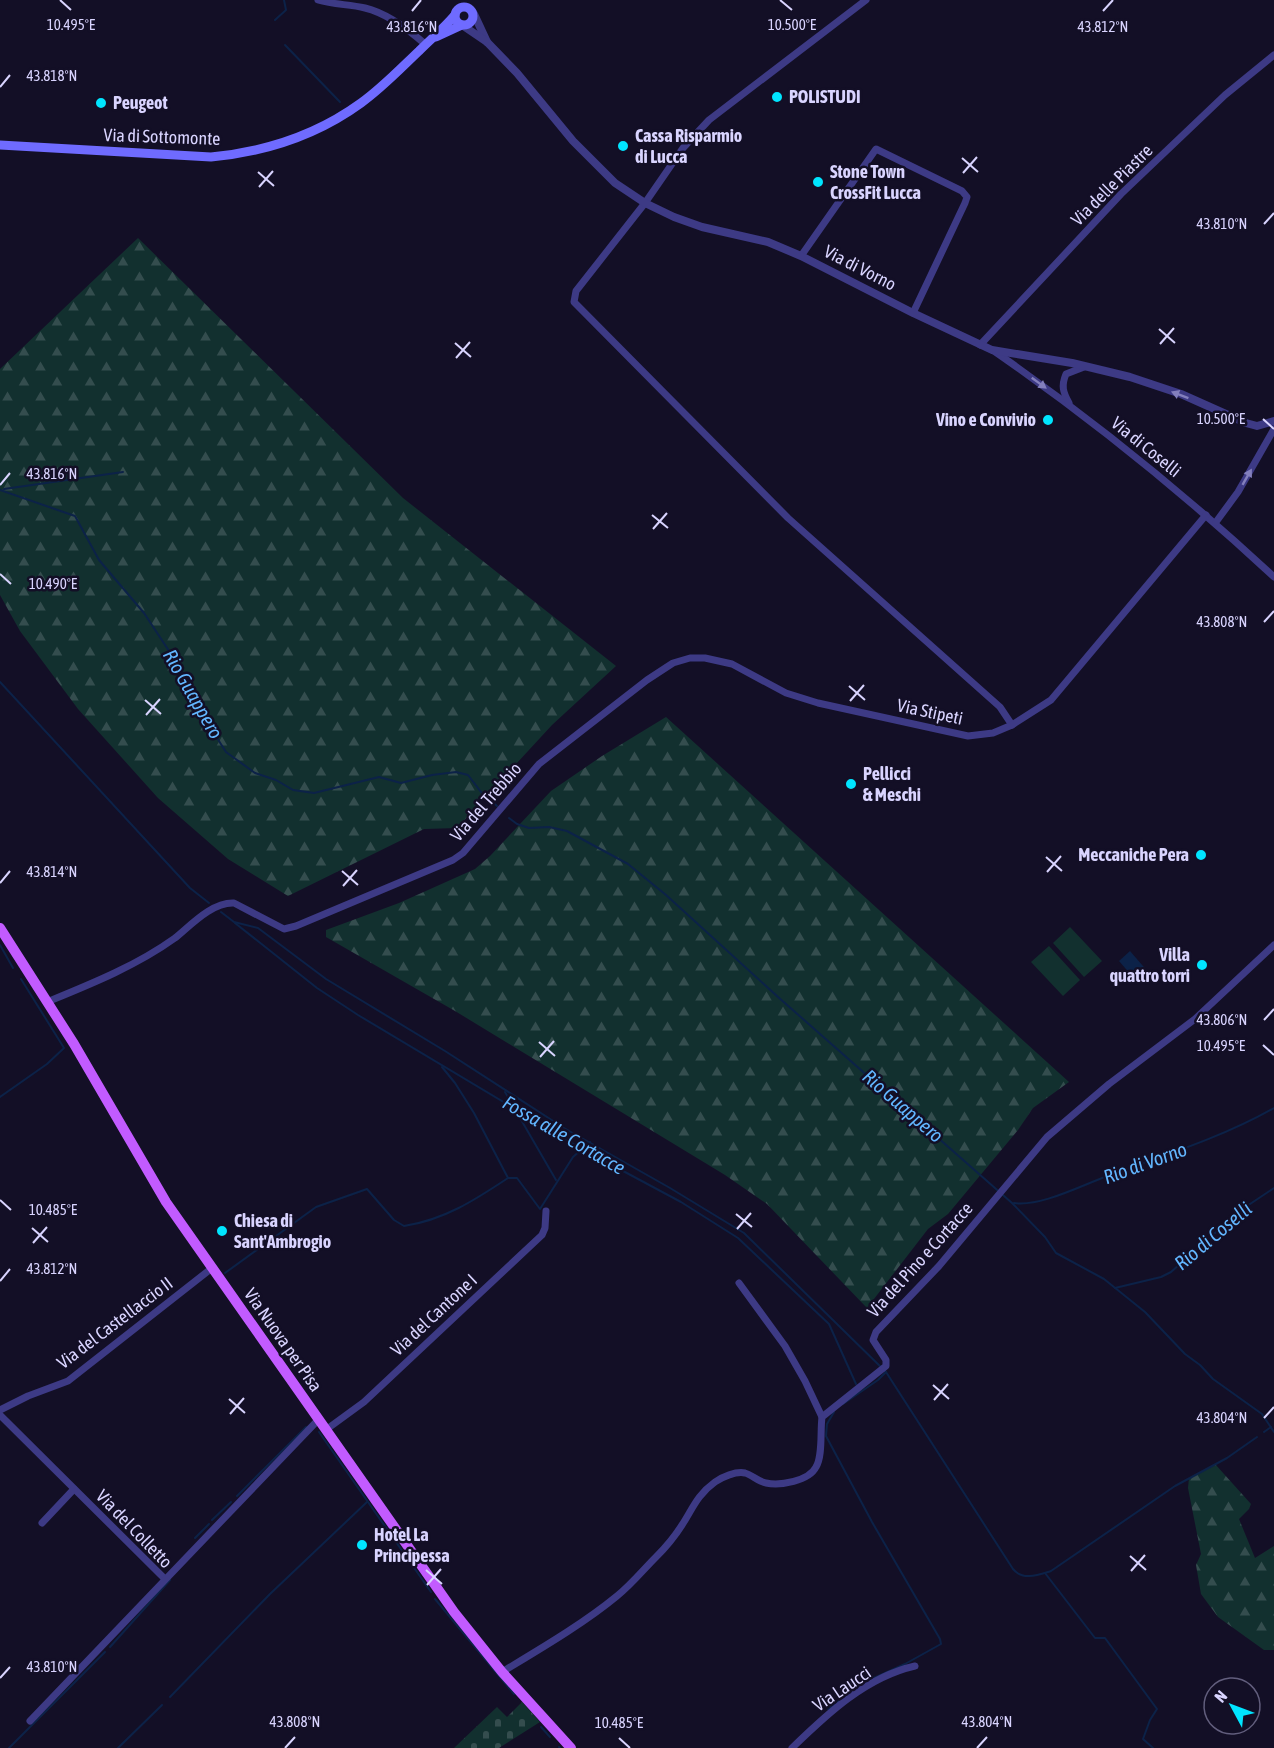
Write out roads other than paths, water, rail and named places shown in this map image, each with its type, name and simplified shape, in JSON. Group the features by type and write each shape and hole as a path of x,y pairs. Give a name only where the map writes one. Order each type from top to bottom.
{"main road":[{"name":"Via di Sottomonte","path":"0,145 211,158 244,154 280,144 333,121 360,104 385,84 469,0"},
{"path":"474,14 477,0"},
{"path":"462,25 456,21 458,11 467,7 474,14"},
{"name":"Via di Sottomonte","path":"428,41 471,23 474,14"},
{"name":"Via Nuova per Pisa","path":"0,928 47,1002 166,1202 454,1612 502,1672 571,1748"}],"street":[{"path":"318,0 334,5 365,8 384,15 416,36 428,41"},
{"path":"866,0 709,120 683,148 645,203 576,291 574,298 576,305 788,519 1000,707 1012,725"},
{"name":"Via di Vorno","path":"474,14 488,42"},
{"name":"Via di Vorno","path":"462,25 488,42 583,151 615,183 645,203 702,227 768,242 801,256 913,314 992,350 1130,377 1180,394 1257,426 1274,421"},
{"name":"Via delle Piastre","path":"980,345 1121,194 1225,95 1274,55"},
{"path":"801,256 876,149 962,191 967,197 965,203 913,314"},
{"name":"Via di Coselli","path":"992,350 1070,405 1216,522 1274,577"},
{"path":"1070,405 1062,391 1062,382 1066,374 1084,367"},
{"path":"1216,522 1238,492 1274,429"},
{"name":"Via Stipeti","path":"673,663 690,658 721,661 732,664 786,693 818,704 968,736 993,732 1012,725 1051,700 1206,515"},
{"name":"Via del Trebbio","path":"47,1002 121,970 172,940 214,908 225,903 234,903 284,928 318,917 453,860 463,853 539,764 647,680 673,663"},
{"name":"Via del Pino e Cortacce","path":"822,1418 884,1369 886,1360 873,1340 876,1332 939,1266 1047,1137 1109,1084 1167,1041 1227,990 1274,945"},
{"name":"Via del Cantone I","path":"327,1429 364,1401 542,1235 545,1228 546,1211"},
{"name":"Via del Castellaccio II","path":"0,1410 28,1396 68,1381 212,1268"},
{"path":"502,1672 545,1646 618,1596 657,1555 681,1526 692,1505 716,1481 744,1473 765,1483 800,1480 817,1467 821,1446 822,1418 785,1346 739,1283"},
{"name":"Via del Colletto","path":"0,1415 165,1579 30,1721"},
{"path":"165,1579 319,1419"},
{"path":"42,1523 74,1489"},
{"name":"Via Laucci","path":"792,1748 845,1701 874,1683 915,1666"}],"water":[{"path":"1130,951 1149,973 1138,983 1119,961"}],"waterway":[{"path":"275,20 286,10 284,0"},
{"path":"285,45 340,102"},
{"path":"4,489 123,472"},
{"name":"Rio Guappero","path":"0,490 75,516 99,560 144,613 175,660 184,686 226,752 255,773 276,780 293,790 314,793 379,777 401,783 456,772 468,775 481,792 497,806"},
{"path":"0,682 190,888 209,903"},
{"name":"Rio Guappero","path":"509,818 529,828 549,827 567,831 628,864 666,895 1012,1203 1045,1237 1056,1253 1104,1279 1145,1312 1185,1354 1213,1379 1262,1414 1274,1432"},
{"path":"221,912 234,922 258,928 326,979 445,1051 564,1128 744,1233 886,1372 1017,1573 1031,1576 1051,1571 1175,1486 1227,1458 1257,1437"},
{"name":"Fossa alle Cortacce","path":"235,923 317,988 358,1015 582,1149 681,1202 738,1238 829,1324 856,1384"},
{"path":"0,945 13,968"},
{"path":"0,1097 47,1064 64,1048 21,979"},
{"path":"442,1067 474,1113 508,1178"},
{"path":"505,1092 556,1180"},
{"name":"Rio di Vorno","path":"1014,1203 1036,1202 1060,1195 1212,1137 1274,1108"},
{"path":"225,1273 316,1207 367,1189 394,1220 404,1226 446,1214 508,1178 517,1178 540,1209 573,1157 590,1142"},
{"name":"Rio di Coselli","path":"1115,1288 1161,1277 1171,1272 1241,1210 1274,1188"},
{"path":"843,1404 886,1372"},
{"path":"828,1709 863,1683 941,1644 826,1436 827,1424 834,1412"},
{"path":"237,1496 306,1427"},
{"path":"1264,1432 1271,1427"},
{"path":"319,1432 431,1592"},
{"path":"212,1520 231,1502"},
{"path":"170,1697 270,1594 367,1502"},
{"path":"195,1538 209,1524"},
{"path":"1045,1573 1095,1638 1105,1638 1157,1709 1143,1739 1153,1748"},
{"path":"110,1647 170,1580"},
{"path":"435,1599 514,1694"},
{"path":"9,1748 105,1652"},
{"path":"118,1748 162,1705"},
{"path":"541,1727 550,1737"}],"place":[{"name":"POLISTUDI","path":"777,97"},
{"name":"Peugeot","path":"101,103"},
{"name":"Cassa Risparmio di Lucca","path":"623,146"},
{"name":"Stone Town CrossFit Lucca","path":"818,182"},
{"name":"Vino e Convivio","path":"1048,420"},
{"name":"Pellicci & Meschi","path":"851,784"},
{"name":"Meccaniche Pera","path":"1201,855"},
{"name":"Villa quattro torri","path":"1202,965"},
{"name":"Chiesa di Sant'Ambrogio","path":"222,1231"},
{"name":"Hotel La Principessa","path":"362,1545"}]}
